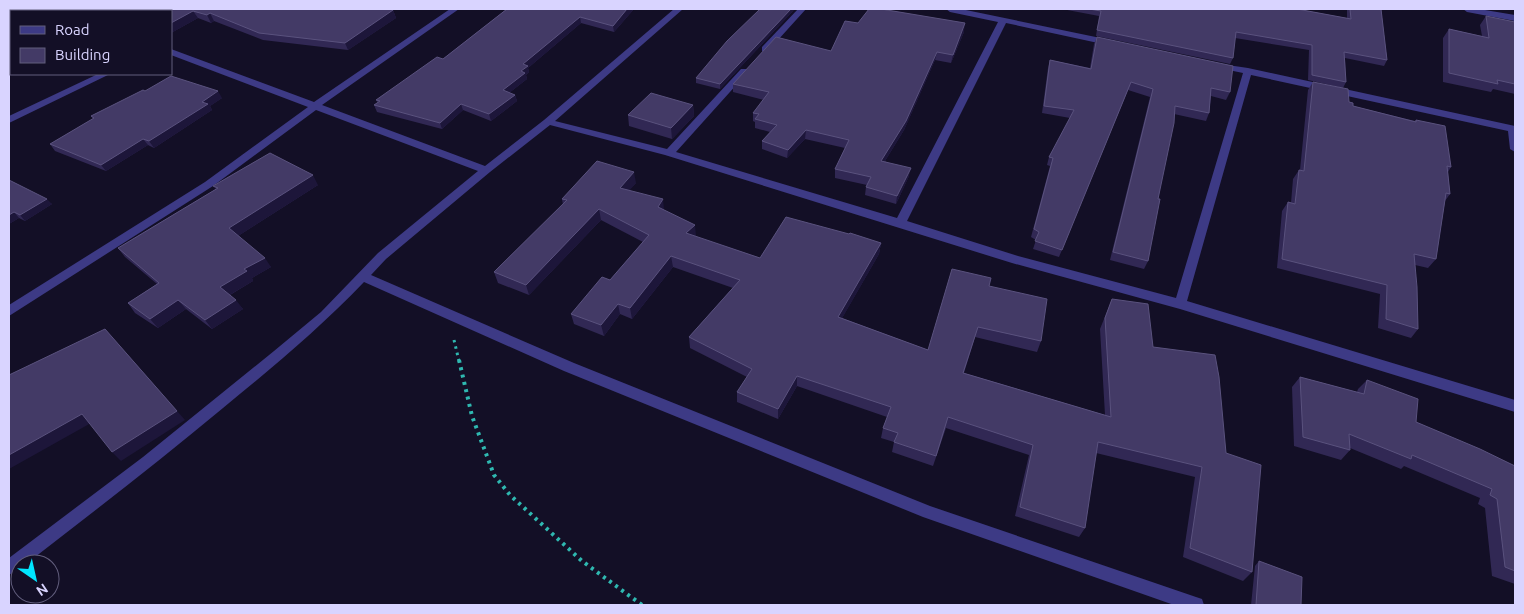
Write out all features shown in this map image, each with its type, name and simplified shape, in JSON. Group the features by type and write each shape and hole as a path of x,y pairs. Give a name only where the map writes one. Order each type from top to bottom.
{"street":[{"path":"9,311 208,184 455,9"},
{"path":"9,567 148,461 279,355 326,315 382,256 486,170 548,122 679,9"},
{"path":"669,153 802,9"},
{"path":"950,9 1120,45"},
{"path":"1467,9 1488,11 1515,18"},
{"path":"900,223 1003,20"},
{"path":"172,52 486,170"},
{"path":"1209,63 1514,128 1515,149"},
{"path":"1180,304 1248,71"},
{"path":"9,120 103,75"},
{"path":"548,122 669,153 1016,260 1180,304 1515,406"},
{"path":"363,276 569,368 928,512 1191,604"}],"path":[{"path":"448,313 472,416 494,475 510,495 582,561 642,605"}],"building":[{"path":"389,9 393,10 345,43 259,33 210,13 207,15 193,11 172,22 172,10 23,10"},
{"path":"507,9 627,9 613,26 580,17 523,64 528,66 521,71 525,73 503,90 515,95 489,114 461,104 440,123 374,105 380,101 376,100 437,57 443,59"},
{"path":"760,9 791,9 720,84 696,78 727,41"},
{"path":"869,9 881,9 965,23 953,55 937,52 906,121 881,161 911,168 897,196 866,187 871,177 835,169 849,140 806,130 788,150 762,141 777,125 755,119 759,114 753,113 769,92 733,84 776,37 831,51 845,21 858,23"},
{"path":"1089,9 1297,9 1351,19 1350,9 1381,9 1387,60 1344,52 1346,82 1312,75 1312,45 1236,32 1233,58 1097,30 1101,11"},
{"path":"10,16 10,34 9,33"},
{"path":"1486,16 1515,22 1515,84 1497,80 1498,84 1449,73 1449,29 1489,38"},
{"path":"1097,37 1233,66 1230,92 1211,88 1209,113 1175,106 1174,123 1158,199 1160,199 1148,261 1113,252 1153,89 1131,82 1062,250 1035,241 1039,232 1034,229 1053,158 1049,157 1074,110 1044,106 1050,60 1091,69"},
{"path":"171,76 218,91 202,102 208,104 149,141 143,139 101,165 50,144 94,118 91,116 143,90 145,91"},
{"path":"1313,82 1348,89 1349,102 1353,103 1353,106 1416,122 1416,120 1445,126 1451,167 1447,166 1450,194 1446,193 1436,259 1414,254 1418,329 1386,319 1387,285 1282,259 1288,202 1295,204 1299,170 1304,171"},
{"path":"651,93 693,105 671,128 628,115"},
{"path":"270,153 313,175 229,228 265,258 244,269 247,271 220,287 236,300 205,320 178,300 150,319 128,303 159,283 118,248 218,188 213,186"},
{"path":"597,161 634,172 620,188 663,199 658,207 695,225 686,233 760,258 786,217 881,243 838,317 928,350 952,269 991,278 989,286 1047,299 1041,341 978,327 963,373 1111,417 1105,318 1112,299 1148,304 1153,347 1215,355 1219,377 1226,453 1261,465 1252,572 1190,548 1202,467 1098,442 1085,528 1020,507 1033,445 948,417 936,456 894,442 898,433 883,428 891,407 797,376 778,409 737,392 752,369 689,337 740,280 671,256 630,308 618,304 601,325 571,314 602,277 610,280 649,235 599,209 526,285 494,272 567,200 562,199"},
{"path":"9,180 47,199 20,215 14,212 9,215"},
{"path":"105,329 177,411 112,452 82,414 9,455 9,375"},
{"path":"1300,377 1364,394 1367,380 1418,399 1416,422 1515,466 1515,571 1505,567 1497,499 1490,495 1492,489 1412,455 1411,459 1349,434 1350,450 1303,437"},
{"path":"1259,561 1302,577 1301,605 1256,605"}]}
